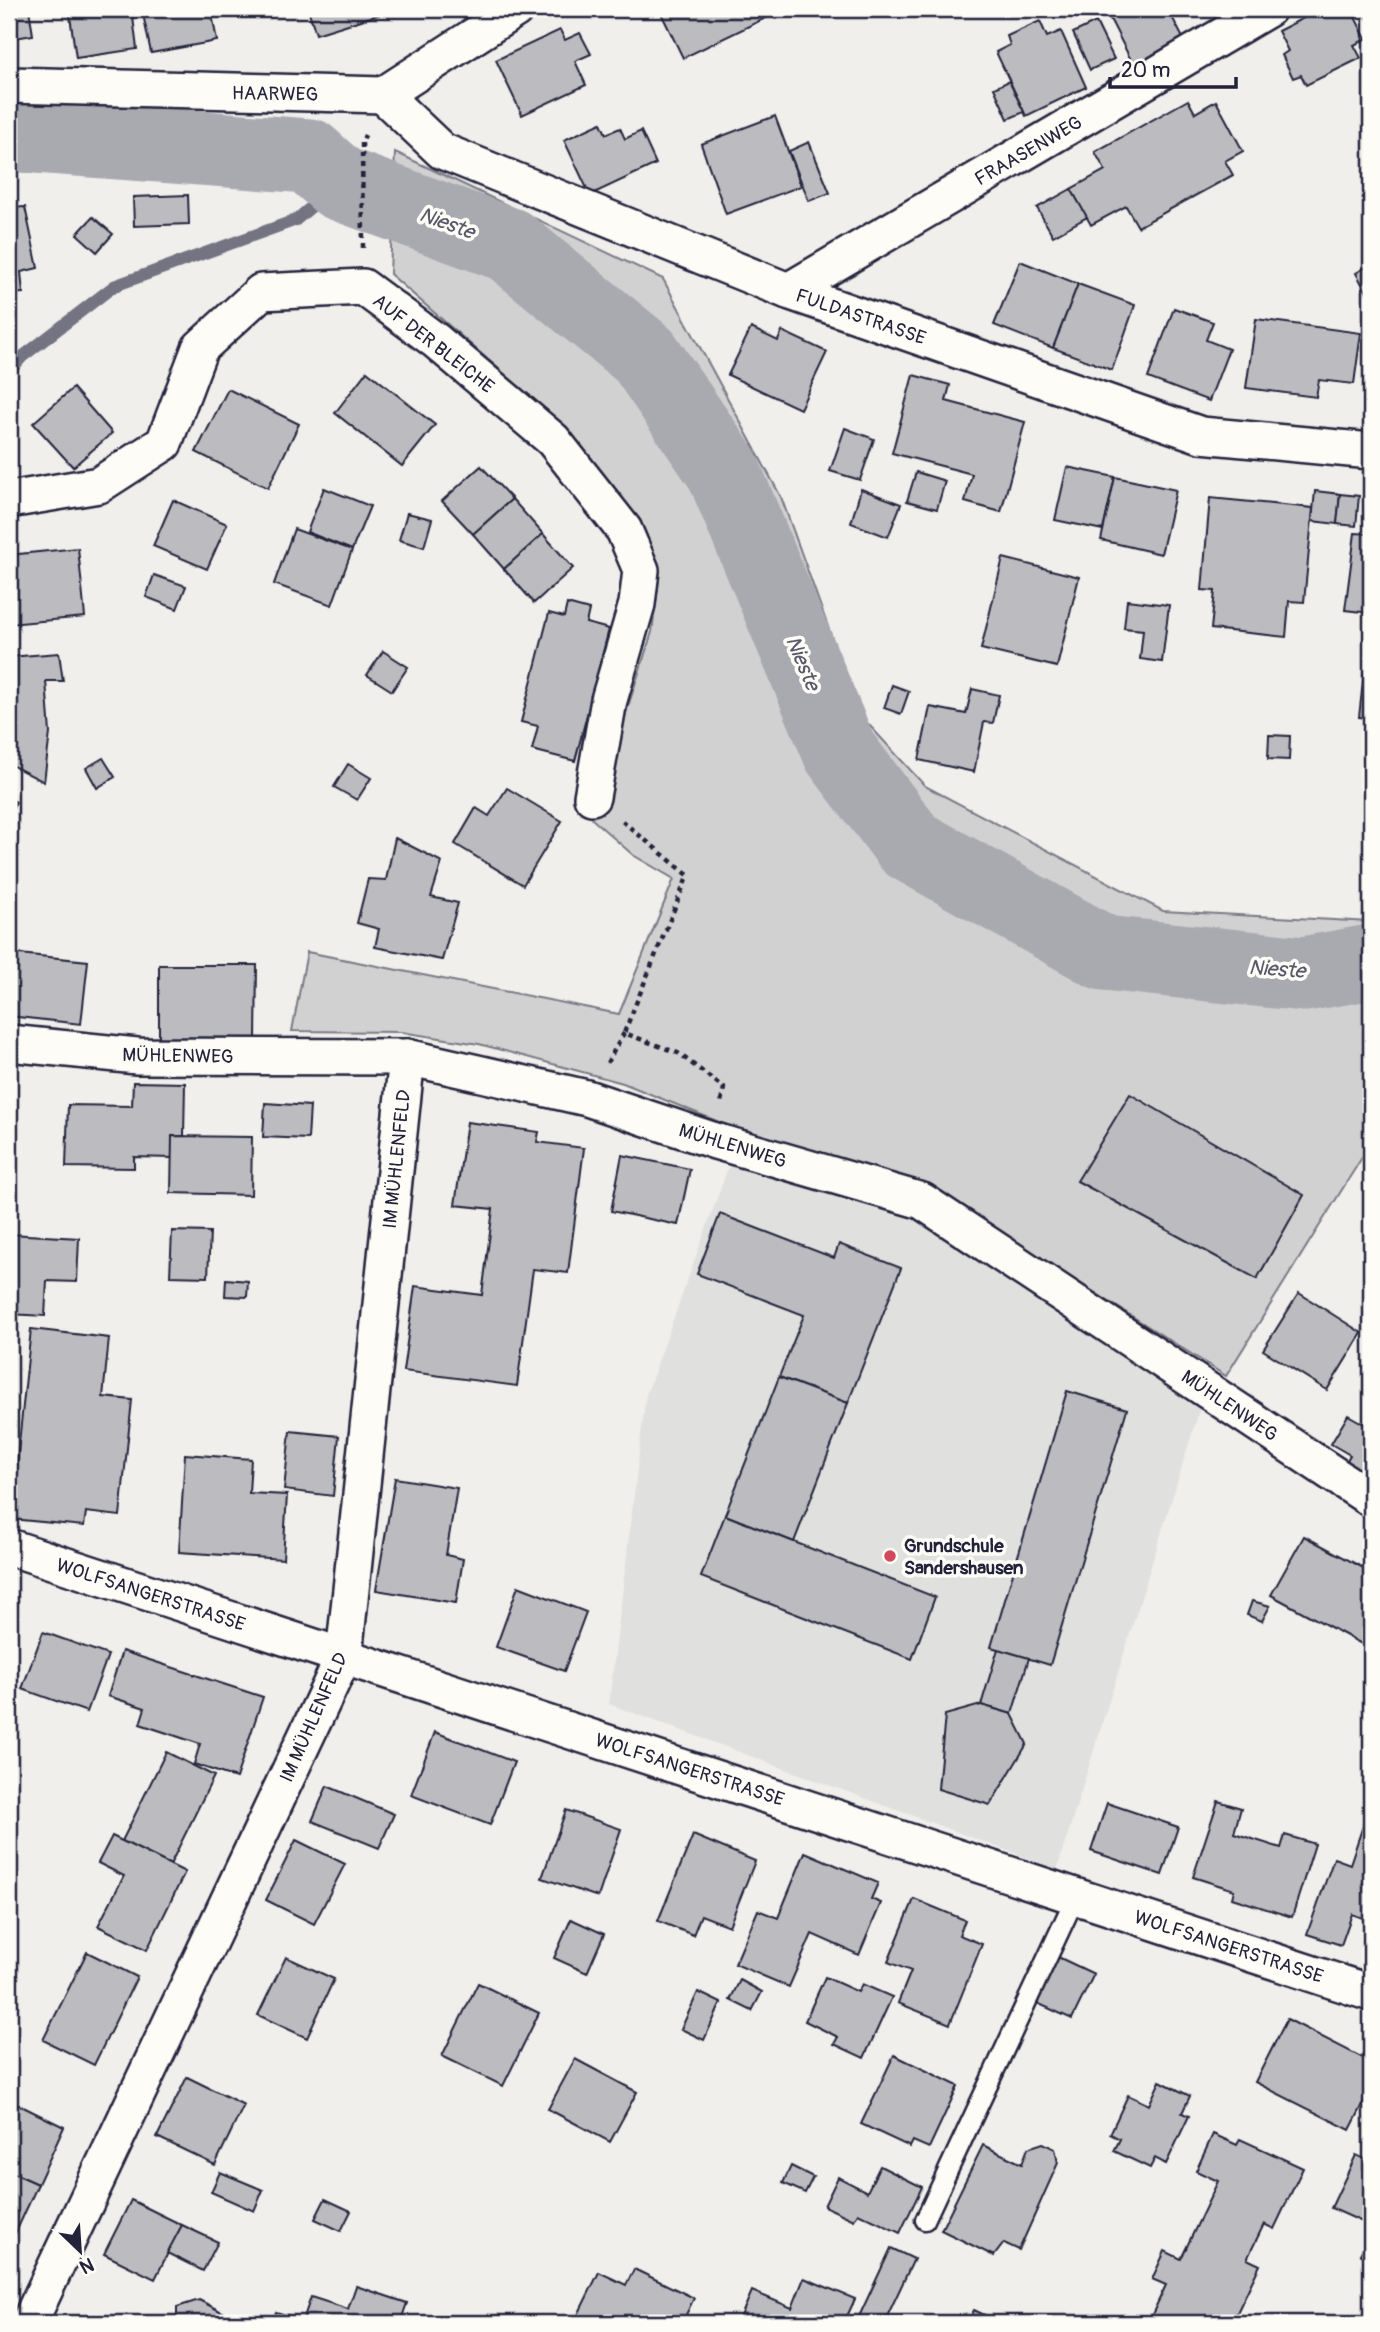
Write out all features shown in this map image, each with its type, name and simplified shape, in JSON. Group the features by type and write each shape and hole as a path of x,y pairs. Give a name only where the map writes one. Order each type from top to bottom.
{"street":[{"path":"383,95 516,9"},
{"name":"FRAASENWEG","path":"788,291 1268,9"},
{"name":"HAARWEG","path":"9,85 383,95"},
{"name":"FULDASTRASSE","path":"383,95 442,151 788,291 1201,435 1371,451"},
{"name":"AUF DER BLEICHE","path":"9,500 99,485 163,443 200,348 261,292 363,287 436,341 553,440 624,530 641,570 637,604 609,700 592,797"},
{"name":"MÜHLENWEG","path":"9,1043 136,1056 407,1056 587,1098 715,1141 922,1201 1371,1499"},
{"name":"IM MÜHLENFELD","path":"29,2323 344,1656 407,1056"},
{"name":"WOLFSANGERSTRASSE","path":"9,1548 1371,1993"}],"lane":[{"path":"925,2220 1076,1896"}],"path":[{"path":"362,142 363,287"},
{"path":"592,797 688,875 624,1034 613,1050"},
{"path":"624,1034 678,1053 724,1088 715,1141"}],"shaded area":[{"path":"395,152 663,279 781,497 860,715 925,786 1163,911 1371,922 1371,1143 1226,1376 935,1191 744,1132 623,1083 479,1044 401,1032 292,1031 307,952 619,1014 674,879 633,855 592,819 652,632 660,571 638,525 562,424 390,274"},
{"name":"Grundschule Sandershausen","path":"733,1154 909,1214 1200,1408 1057,1869 609,1704 646,1395"}],"building":[{"path":"9,9 29,9 33,35 9,39"},
{"path":"69,9 132,9 137,49 76,58"},
{"path":"142,9 211,9 217,41 151,53"},
{"path":"308,9 386,9 387,12 316,34"},
{"path":"659,9 784,9 683,58"},
{"path":"1105,9 1168,9 1185,42 1135,68"},
{"path":"1321,9 1332,9 1336,16 1351,9 1366,39 1354,45 1361,58 1306,85 1301,75 1293,78 1282,55 1288,51 1278,31"},
{"path":"1363,9 1371,9 1371,25"},
{"path":"1040,21 1047,37 1061,31 1086,87 1026,116 996,52 1010,45 1007,36"},
{"path":"1096,22 1114,59 1090,70 1073,33"},
{"path":"560,30 565,40 580,33 591,54 575,61 586,85 522,115 496,60"},
{"path":"1009,81 1024,112 1008,119 994,88"},
{"path":"1188,100 1195,113 1216,101 1243,151 1225,161 1233,175 1138,227 1126,206 1091,225 1071,189 1105,170 1095,152"},
{"path":"775,116 801,186 726,214 701,144"},
{"path":"601,123 606,134 620,128 625,139 641,131 656,164 590,195 564,140"},
{"path":"809,142 830,193 809,201 789,151"},
{"path":"1071,189 1087,217 1053,236 1037,208"},
{"path":"188,195 189,224 134,226 133,197"},
{"path":"25,207 38,268 21,272 23,293 9,294 9,208"},
{"path":"93,217 113,234 97,252 77,234"},
{"path":"1020,261 1078,284 1053,348 994,325"},
{"path":"1371,264 1371,300 1356,273"},
{"path":"1078,284 1135,305 1112,370 1053,348"},
{"path":"1174,308 1213,322 1206,340 1229,349 1209,401 1148,378"},
{"path":"1256,319 1361,333 1354,384 1319,380 1316,397 1246,388"},
{"path":"751,328 778,341 782,331 827,352 800,409 728,375"},
{"path":"367,371 435,425 402,466 335,413"},
{"path":"913,375 950,385 946,401 1025,422 1001,512 965,502 972,474 892,453"},
{"path":"73,388 112,433 73,467 33,423"},
{"path":"228,389 299,424 268,488 196,452"},
{"path":"845,428 874,439 860,480 830,471"},
{"path":"481,466 512,499 473,534 442,501"},
{"path":"1067,467 1115,477 1103,530 1055,520"},
{"path":"916,472 945,481 937,509 907,501"},
{"path":"1115,477 1176,490 1161,554 1101,540"},
{"path":"324,488 370,506 352,550 307,532"},
{"path":"861,489 901,504 888,537 851,523"},
{"path":"1315,491 1340,494 1337,524 1312,521"},
{"path":"1340,494 1359,496 1356,526 1337,524"},
{"path":"1210,498 1313,508 1304,602 1289,601 1286,637 1211,629 1215,591 1202,590"},
{"path":"512,499 543,534 504,569 473,534"},
{"path":"173,500 227,524 207,569 153,546"},
{"path":"407,513 432,519 424,547 399,540"},
{"path":"294,529 352,550 332,605 274,584"},
{"path":"1355,533 1371,534 1371,613 1345,610"},
{"path":"543,534 573,568 534,603 504,569"},
{"path":"78,548 85,617 9,624 9,555"},
{"path":"1003,558 1079,577 1057,667 981,649"},
{"path":"154,575 186,586 177,609 146,597"},
{"path":"1127,600 1169,605 1162,662 1140,659 1143,630 1124,628"},
{"path":"567,604 589,610 586,623 609,629 575,761 532,750 538,726 521,722 549,613 564,617"},
{"path":"383,651 408,667 392,691 367,675"},
{"path":"59,653 63,681 46,681 50,733 44,782 9,764 9,657"},
{"path":"1364,673 1371,674 1371,718 1359,717"},
{"path":"892,685 909,691 901,714 884,708"},
{"path":"972,689 999,695 993,723 984,722 974,772 919,760 930,707 966,714"},
{"path":"1269,735 1290,736 1289,760 1268,759"},
{"path":"103,758 115,777 97,788 86,768"},
{"path":"348,764 371,778 357,800 334,787"},
{"path":"507,788 562,821 523,885 455,844 476,808 489,816"},
{"path":"9,798 16,802 9,815"},
{"path":"395,838 442,862 431,897 458,903 442,960 375,947 379,929 357,923 368,879 386,880"},
{"path":"9,953 88,961 81,1024 9,1016"},
{"path":"159,965 257,965 256,1039 159,1040"},
{"path":"133,1082 185,1083 184,1136 172,1136 172,1158 134,1157 134,1168 66,1167 68,1105 132,1106"},
{"path":"1130,1094 1304,1195 1257,1279 1077,1181"},
{"path":"265,1103 310,1106 308,1139 263,1137"},
{"path":"467,1122 539,1132 537,1142 584,1148 568,1273 533,1269 517,1386 403,1371 415,1286 482,1295 493,1209 455,1205"},
{"path":"172,1136 252,1137 251,1195 171,1193"},
{"path":"622,1155 690,1169 678,1225 611,1211"},
{"path":"720,1214 834,1258 839,1244 901,1268 848,1403 779,1377 804,1315 697,1274"},
{"path":"172,1231 210,1232 208,1277 170,1276"},
{"path":"9,1234 79,1238 77,1282 47,1281 45,1316 9,1314"},
{"path":"226,1279 248,1281 247,1297 225,1296"},
{"path":"1299,1293 1362,1333 1327,1390 1263,1350"},
{"path":"31,1329 109,1338 103,1397 132,1400 120,1516 86,1512 84,1526 11,1519"},
{"path":"779,1377 848,1403 794,1542 725,1515"},
{"path":"1067,1391 1127,1409 1050,1665 991,1647"},
{"path":"1348,1415 1366,1425 1371,1417 1371,1480 1344,1465 1350,1455 1331,1444"},
{"path":"290,1431 339,1436 333,1496 284,1490"},
{"path":"185,1454 251,1459 249,1493 287,1495 283,1559 179,1552"},
{"path":"395,1478 457,1488 446,1555 463,1559 456,1603 376,1590"},
{"path":"725,1515 935,1597 912,1659 701,1577"},
{"path":"1304,1536 1371,1572 1371,1649 1271,1595"},
{"path":"518,1586 586,1612 564,1671 496,1647"},
{"path":"1252,1601 1270,1606 1262,1621 1247,1615"},
{"path":"43,1632 108,1655 87,1712 22,1689"},
{"path":"998,1649 1029,1658 1012,1714 981,1705"},
{"path":"122,1651 263,1697 236,1778 194,1764 200,1744 140,1724 145,1708 108,1696"},
{"path":"981,1705 1012,1714 1027,1744 990,1805 938,1789 945,1715"},
{"path":"435,1732 514,1762 490,1825 411,1795"},
{"path":"166,1752 214,1776 170,1865 122,1841"},
{"path":"327,1786 394,1814 379,1848 312,1821"},
{"path":"1218,1801 1241,1808 1234,1833 1281,1848 1285,1835 1315,1844 1292,1917 1232,1898 1234,1890 1193,1877"},
{"path":"1107,1803 1178,1827 1162,1875 1091,1851"},
{"path":"566,1810 621,1829 598,1897 542,1878"},
{"path":"1365,1820 1371,1823 1371,1921 1352,1914 1341,1945 1307,1934 1334,1858 1350,1864"},
{"path":"693,1835 755,1861 729,1926 701,1915 693,1935 658,1921"},
{"path":"112,1836 185,1872 147,1950 98,1926 124,1876 98,1863"},
{"path":"296,1840 345,1864 314,1924 266,1900"},
{"path":"805,1852 878,1883 871,1899 881,1903 859,1955 812,1934 789,1987 735,1964 758,1910 778,1918"},
{"path":"9,1869 16,1869 14,1896 9,1895"},
{"path":"914,1899 965,1920 959,1935 982,1944 950,2024 898,2003 911,1971 888,1962"},
{"path":"571,1919 604,1934 587,1973 554,1958"},
{"path":"87,1952 137,1977 94,2065 43,2040"},
{"path":"286,1957 334,1979 307,2038 258,2015"},
{"path":"1058,1957 1094,1974 1072,2019 1037,2003"},
{"path":"825,1977 858,1992 862,1984 892,1997 864,2058 834,2044 838,2037 805,2021"},
{"path":"740,1980 762,1992 752,2011 730,2000"},
{"path":"478,1983 539,2013 503,2086 442,2056"},
{"path":"698,1992 721,2003 704,2040 681,2029"},
{"path":"1287,2019 1371,2062 1371,2089 1350,2130 1255,2082"},
{"path":"894,2055 958,2086 929,2148 913,2141 910,2147 861,2124"},
{"path":"575,2059 637,2092 610,2142 548,2109"},
{"path":"187,2077 244,2105 215,2165 157,2137"},
{"path":"1160,2081 1190,2096 1182,2113 1189,2116 1166,2164 1155,2158 1150,2168 1114,2151 1120,2139 1110,2134 1128,2095 1149,2105"},
{"path":"9,2100 64,2127 38,2184 9,2171"},
{"path":"1213,2134 1237,2145 1240,2139 1303,2168 1274,2229 1264,2224 1247,2259 1260,2265 1232,2323 1148,2323 1166,2285 1152,2279 1165,2251 1181,2259 1218,2181 1196,2171"},
{"path":"1043,2143 1055,2149 1058,2163 1019,2250 1004,2243 994,2256 941,2230 983,2145 1022,2164 1028,2148"},
{"path":"1356,2155 1371,2162 1369,2225 1331,2208"},
{"path":"791,2166 813,2177 805,2193 783,2183"},
{"path":"880,2166 922,2187 900,2233 858,2213 854,2220 824,2206 838,2177 867,2192"},
{"path":"9,2171 38,2184 11,2243 9,2242"},
{"path":"220,2172 263,2190 254,2211 211,2192"},
{"path":"325,2199 351,2211 341,2231 315,2219"},
{"path":"131,2200 182,2225 155,2279 104,2254"},
{"path":"182,2225 218,2242 203,2271 167,2253"},
{"path":"1371,2234 1371,2260 1360,2254"},
{"path":"891,2248 914,2259 884,2323 856,2323"},
{"path":"634,2269 694,2298 682,2323 574,2323 599,2272 626,2285"},
{"path":"804,2278 855,2299 844,2323 738,2323 752,2291 792,2308"},
{"path":"356,2286 407,2303 400,2323 272,2323 276,2312 303,2320 311,2297 348,2309"},
{"path":"199,2300 243,2323 177,2323 177,2307"},
{"path":"974,2310 1001,2323 968,2323"}],"waterway":[{"name":"Nieste","path":"9,134 309,156 339,183 509,245 644,355 723,470 840,752 910,845 1104,953 1304,974 1371,962"},
{"name":"Nieste","path":"9,372 22,357 114,286 296,220 339,183"}],"place":[{"name":"Grundschule Sandershausen","path":"890,1556"}]}
